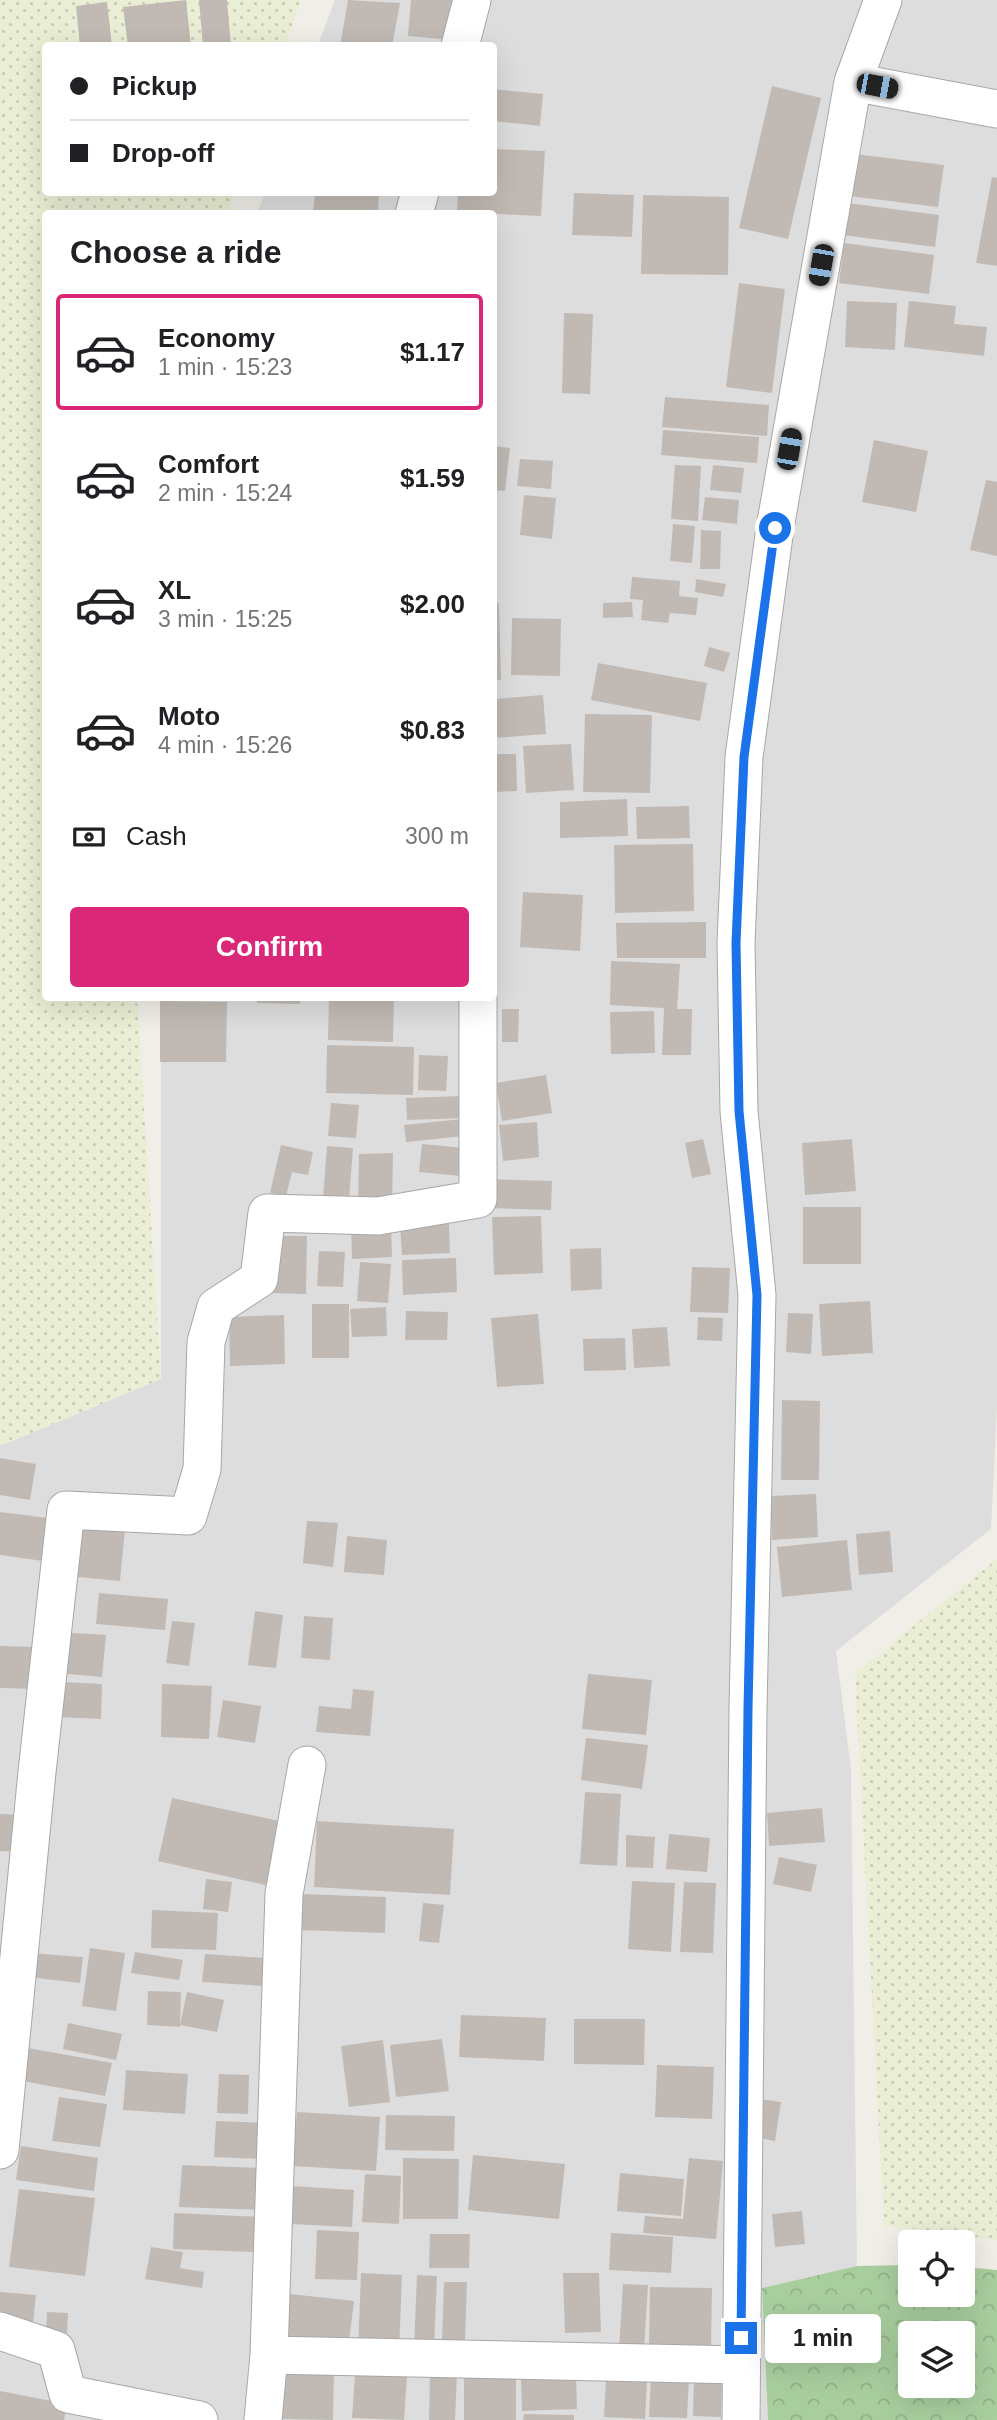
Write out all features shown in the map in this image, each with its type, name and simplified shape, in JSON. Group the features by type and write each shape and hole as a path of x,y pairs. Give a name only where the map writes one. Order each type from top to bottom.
{"street":[{"path":"461,42 472,0"},
{"path":"741,2420 748,1709 757,1295 739,1111 736,943 744,757 775,528 853,82 883,0"},
{"path":"853,82 997,110"},
{"path":"0,2150 9,1958 66,1510 188,1516 202,1469 206,1342 216,1307 259,1279 267,1213 378,1216 478,1199 478,1001"},
{"path":"263,2420 269,2356 284,1894 307,1765"},
{"path":"0,2331 56,2350 68,2394 199,2420"},
{"path":"269,2356 741,2365"}],"shaded area":[{"path":"335,0 997,0 997,1406 991,1529 836,1651 851,1769 857,2266 762,2288 768,2420 0,2420 0,1446 161,1379 161,1001 497,1001 497,210 258,210 264,196 497,196 497,42 319,42"}],"green space":[{"path":"0,0 301,0 286,42 42,42 42,196 234,196 229,210 42,210 42,1001 137,1001 161,1379 0,1446"},
{"path":"997,1559 997,2240 975,2237 975,2230 922,2230 884,2225 855,1673"},
{"path":"898,2265 898,2307 975,2307 975,2268 997,2270 997,2420 768,2420 762,2288 857,2266"}],"building":[{"path":"186,0 191,42 127,42 123,7"},
{"path":"199,0 227,0 231,42 203,42"},
{"path":"348,0 400,3 393,42 341,42"},
{"path":"411,0 454,0 451,40 408,36"},
{"path":"107,2 112,42 80,42 76,6"},
{"path":"772,86 821,98 788,239 739,228"},
{"path":"497,89 543,94 540,126 497,121"},
{"path":"497,149 545,151 541,216 497,214 497,210 457,210 458,196 497,196"},
{"path":"855,154 944,165 938,207 849,196"},
{"path":"992,177 997,178 997,266 976,263"},
{"path":"574,193 634,195 632,237 572,235"},
{"path":"643,195 729,197 728,275 641,274"},
{"path":"315,196 379,196 378,210 313,210"},
{"path":"847,203 939,215 935,247 843,235"},
{"path":"844,243 934,255 929,294 839,283"},
{"path":"739,283 785,289 772,393 726,387"},
{"path":"847,301 897,303 895,350 845,347"},
{"path":"909,301 956,306 954,324 987,327 984,356 904,347"},
{"path":"564,313 593,314 590,394 562,393"},
{"path":"665,397 769,405 767,436 662,427"},
{"path":"663,430 759,437 757,463 661,455"},
{"path":"874,440 928,451 916,512 862,502"},
{"path":"497,446 510,448 505,491 497,490"},
{"path":"520,459 553,461 551,489 517,486"},
{"path":"675,465 701,466 698,521 671,519"},
{"path":"713,465 744,468 741,493 710,490"},
{"path":"986,480 997,482 997,556 970,550"},
{"path":"524,495 556,498 552,539 520,535"},
{"path":"705,497 739,500 737,524 702,520"},
{"path":"673,524 695,526 692,563 670,561"},
{"path":"701,530 721,531 720,569 700,569"},
{"path":"632,577 680,581 679,596 698,598 696,615 670,613 668,623 641,620 643,600 630,599"},
{"path":"696,579 726,584 723,597 695,592"},
{"path":"632,602 633,617 603,618 603,603"},
{"path":"497,603 499,603 501,680 497,680"},
{"path":"512,618 561,619 560,676 511,675"},
{"path":"709,647 730,653 724,672 704,666"},
{"path":"598,663 707,683 700,721 591,700"},
{"path":"543,695 546,734 497,738 497,699"},
{"path":"585,714 652,715 650,793 583,792"},
{"path":"571,744 574,790 526,793 523,746"},
{"path":"497,754 516,754 517,791 497,792"},
{"path":"627,799 628,836 560,838 560,802"},
{"path":"689,806 690,838 637,839 636,807"},
{"path":"693,844 694,911 615,913 614,845"},
{"path":"523,892 583,895 580,951 520,947"},
{"path":"706,922 706,958 617,958 616,923"},
{"path":"611,961 680,964 677,1009 692,1009 691,1055 662,1055 664,1008 610,1005"},
{"path":"160,1001 227,1002 226,1062 160,1062"},
{"path":"257,1001 300,1001 300,1004"},
{"path":"329,1001 394,1001 393,1042 328,1040"},
{"path":"502,1009 519,1009 518,1042 502,1042"},
{"path":"654,1011 655,1053 611,1054 610,1012"},
{"path":"327,1045 414,1047 413,1095 326,1093"},
{"path":"419,1055 448,1056 446,1091 418,1090"},
{"path":"546,1075 552,1113 502,1121 496,1083"},
{"path":"462,1096 463,1118 407,1120 406,1098"},
{"path":"331,1103 359,1105 356,1138 328,1136"},
{"path":"462,1119 464,1136 406,1142 404,1125"},
{"path":"537,1122 539,1157 503,1161 499,1125"},
{"path":"703,1139 711,1174 692,1178 685,1143"},
{"path":"852,1139 856,1191 805,1195 802,1143"},
{"path":"422,1144 464,1148 461,1176 419,1172"},
{"path":"281,1145 313,1152 308,1175 292,1172 286,1196 270,1193"},
{"path":"327,1146 353,1148 348,1211 322,1210"},
{"path":"393,1153 392,1210 358,1210 359,1154"},
{"path":"488,1179 552,1181 551,1210 488,1208"},
{"path":"803,1207 861,1207 861,1264 803,1264"},
{"path":"541,1216 543,1273 494,1275 492,1217"},
{"path":"449,1223 450,1253 402,1255 400,1225"},
{"path":"391,1224 392,1257 352,1259 351,1226"},
{"path":"272,1236 307,1236 306,1294 271,1293"},
{"path":"601,1248 602,1289 571,1291 570,1249"},
{"path":"319,1251 345,1252 343,1287 317,1286"},
{"path":"456,1258 457,1292 403,1295 402,1260"},
{"path":"360,1262 391,1264 388,1303 357,1301"},
{"path":"692,1267 730,1268 728,1313 690,1312"},
{"path":"870,1301 873,1353 822,1356 819,1304"},
{"path":"312,1304 349,1304 349,1358 312,1358"},
{"path":"386,1307 387,1336 352,1337 350,1309"},
{"path":"406,1311 448,1312 447,1340 405,1340"},
{"path":"788,1313 813,1314 811,1354 786,1352"},
{"path":"538,1314 544,1384 497,1387 491,1318"},
{"path":"284,1315 285,1364 230,1366 229,1317"},
{"path":"698,1317 723,1318 722,1341 697,1340"},
{"path":"667,1327 670,1366 634,1368 632,1329"},
{"path":"625,1338 626,1370 584,1371 583,1339"},
{"path":"782,1400 820,1401 819,1480 781,1480"},
{"path":"0,1458 36,1464 30,1500 0,1495"},
{"path":"816,1494 818,1537 772,1540 770,1496"},
{"path":"0,1512 48,1518 43,1561 0,1555"},
{"path":"307,1521 338,1523 333,1567 303,1563"},
{"path":"72,1524 125,1529 120,1581 67,1576"},
{"path":"890,1531 893,1572 859,1575 856,1534"},
{"path":"347,1536 387,1540 384,1575 344,1572"},
{"path":"847,1540 852,1590 782,1597 777,1547"},
{"path":"99,1593 168,1599 165,1630 96,1624"},
{"path":"255,1611 283,1615 276,1668 248,1665"},
{"path":"304,1616 333,1618 330,1660 301,1658"},
{"path":"172,1621 195,1623 189,1666 166,1663"},
{"path":"71,1633 106,1635 102,1677 67,1674"},
{"path":"0,1646 40,1647 38,1689 0,1688"},
{"path":"588,1674 652,1680 646,1735 582,1729"},
{"path":"62,1682 102,1684 101,1719 60,1717"},
{"path":"162,1684 212,1686 209,1739 161,1737"},
{"path":"353,1689 374,1691 370,1736 316,1732 319,1706 351,1709"},
{"path":"223,1700 261,1706 255,1743 217,1737"},
{"path":"586,1738 648,1745 642,1789 581,1780"},
{"path":"585,1792 621,1794 617,1866 580,1864"},
{"path":"172,1798 284,1822 270,1886 158,1861"},
{"path":"822,1808 825,1842 769,1846 767,1813"},
{"path":"0,1814 22,1815 19,1852 0,1851"},
{"path":"317,1821 454,1829 450,1895 314,1887"},
{"path":"669,1834 710,1838 707,1872 666,1869"},
{"path":"626,1835 655,1837 653,1868 626,1867"},
{"path":"779,1857 817,1865 811,1892 773,1884"},
{"path":"206,1879 232,1882 228,1912 203,1909"},
{"path":"632,1881 675,1883 671,1952 628,1949"},
{"path":"684,1882 716,1883 713,1953 680,1952"},
{"path":"302,1894 386,1897 385,1933 300,1930"},
{"path":"423,1903 444,1905 439,1943 419,1941"},
{"path":"152,1910 218,1913 216,1950 151,1948"},
{"path":"90,1948 125,1953 116,2011 82,2006"},
{"path":"135,1952 183,1960 179,1980 131,1973"},
{"path":"30,1953 83,1957 80,1983 28,1977"},
{"path":"205,1954 264,1958 262,1986 202,1982"},
{"path":"148,1991 181,1992 180,2027 147,2025"},
{"path":"187,1992 224,2000 217,2032 180,2025"},
{"path":"461,2015 546,2018 544,2061 459,2057"},
{"path":"574,2019 645,2019 644,2065 574,2064"},
{"path":"68,2023 122,2034 116,2060 63,2049"},
{"path":"442,2039 449,2091 396,2097 390,2045"},
{"path":"383,2040 390,2102 349,2107 341,2046"},
{"path":"28,2048 112,2063 105,2096 22,2081"},
{"path":"657,2065 714,2067 712,2119 655,2117"},
{"path":"126,2070 188,2074 185,2114 123,2110"},
{"path":"219,2074 249,2075 248,2114 217,2113"},
{"path":"59,2097 107,2104 100,2147 52,2141"},
{"path":"760,2099 781,2102 775,2141 754,2137"},
{"path":"297,2112 380,2117 376,2171 293,2166"},
{"path":"386,2115 455,2116 454,2151 385,2150"},
{"path":"216,2121 266,2123 265,2159 214,2157"},
{"path":"21,2146 98,2158 94,2191 16,2180"},
{"path":"473,2155 565,2164 559,2219 468,2210"},
{"path":"403,2158 459,2159 458,2219 403,2219"},
{"path":"689,2158 723,2161 716,2239 643,2233 645,2216 683,2219"},
{"path":"182,2165 261,2168 260,2210 179,2207"},
{"path":"620,2173 684,2179 681,2216 617,2211"},
{"path":"365,2174 401,2176 399,2224 362,2222"},
{"path":"291,2186 354,2190 352,2227 290,2224"},
{"path":"19,2189 95,2198 85,2276 9,2267"},
{"path":"802,2211 805,2244 775,2247 772,2214"},
{"path":"174,2213 260,2217 259,2252 173,2249"},
{"path":"317,2230 359,2232 357,2280 315,2279"},
{"path":"611,2233 673,2237 671,2273 609,2270"},
{"path":"430,2234 470,2234 469,2268 429,2268"},
{"path":"151,2247 183,2252 180,2268 204,2272 202,2288 145,2279"},
{"path":"361,2273 402,2275 399,2353 358,2351"},
{"path":"563,2273 599,2273 601,2332 565,2333"},
{"path":"417,2275 437,2276 434,2349 414,2348"},
{"path":"444,2282 467,2282 465,2341 442,2340"},
{"path":"623,2284 648,2285 644,2351 619,2349"},
{"path":"650,2287 712,2288 711,2346 649,2346"},
{"path":"0,2292 36,2295 33,2324 0,2320"},
{"path":"290,2294 354,2301 348,2349 285,2343"},
{"path":"47,2312 68,2313 67,2333 46,2332"},
{"path":"283,2367 334,2369 333,2420 282,2419"},
{"path":"430,2373 457,2373 455,2420 429,2420"},
{"path":"355,2375 407,2377 404,2420 352,2418"},
{"path":"576,2375 577,2409 522,2411 521,2377"},
{"path":"464,2376 516,2376 516,2420 464,2420"},
{"path":"651,2376 689,2377 687,2418 649,2417"},
{"path":"694,2377 722,2377 721,2417 693,2416"},
{"path":"606,2381 647,2382 645,2419 604,2417"},
{"path":"0,2391 67,2404 64,2420 0,2420"},
{"path":"524,2414 574,2415 574,2420 523,2420"}],"route":[{"path":"741,2338 748,1709 757,1295 739,1111 736,943 744,757 775,528"}]}
